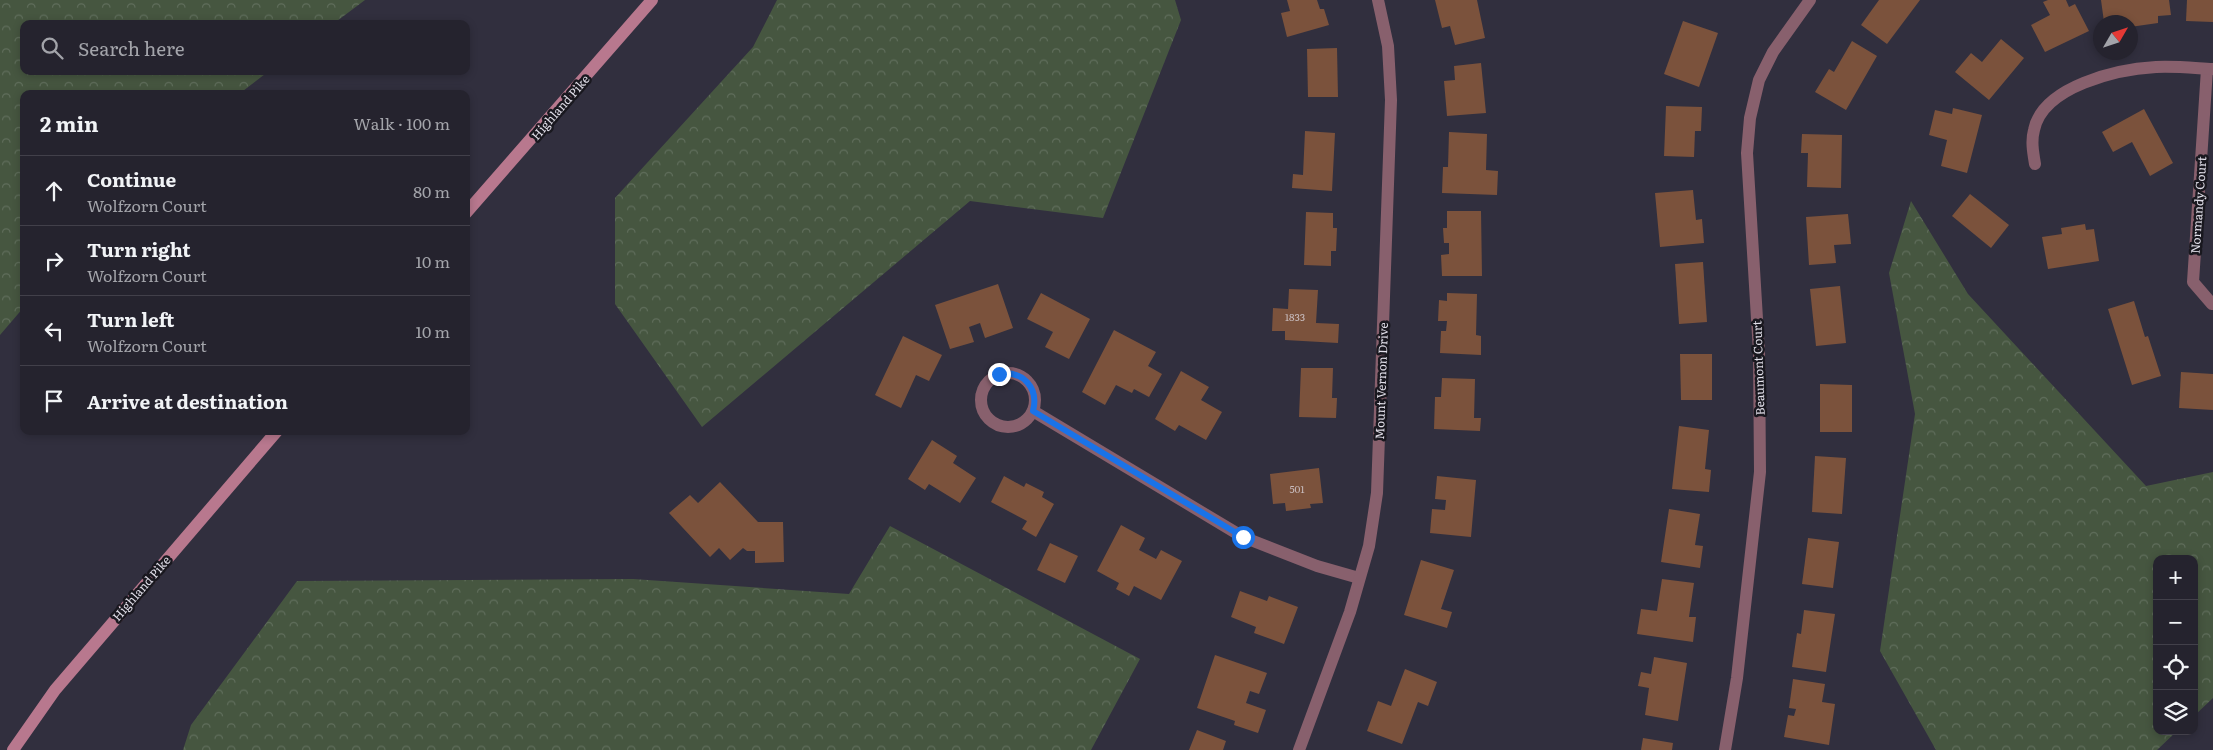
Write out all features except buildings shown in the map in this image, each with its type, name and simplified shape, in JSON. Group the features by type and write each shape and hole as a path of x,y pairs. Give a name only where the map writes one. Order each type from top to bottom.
{"main road":[{"name":"Highland Pike","path":"470,207 652,0"},
{"name":"Highland Pike","path":"13,750 55,690 274,435"}],"street":[{"name":"Mount Vernon Drive","path":"1299,750 1350,612 1369,546 1377,493 1391,100 1388,46 1378,0"},
{"name":"Beaumont Court","path":"1725,750 1737,678 1760,472 1759,352 1747,154 1750,118 1760,80 1773,52 1810,0"},
{"path":"2036,164 2032,148 2037,119 2048,104 2067,91 2094,79 2134,69 2157,67 2210,69"},
{"name":"Normandy Court","path":"2210,69 2193,282 2212,304"},
{"path":"1008,372 1017,374 1031,386 1035,403 1033,411 1028,419 1012,427 1002,427 994,424 982,410 980,401 985,384 999,374 1008,372"},
{"path":"1033,411 1243,537 1317,566 1360,578"}],"green space":[{"path":"0,0 365,0 338,20 20,20 20,75 264,75 244,90 20,90 20,312 0,335"},
{"path":"777,0 1175,0 1181,20 1103,218 970,201 702,427 615,304 615,198 753,47"},
{"path":"1911,201 1968,294 2146,486 2213,472 2213,698 2198,712 2198,555 2153,555 2153,735 2173,735 2157,750 1936,750 1880,651 1915,414 1889,273"},
{"path":"890,526 1140,659 1091,750 183,750 191,725 297,581 633,579 849,594"}],"route":[{"path":"999,374 1008,372 1017,374 1025,379 1031,386 1034,394 1035,403 1033,411 1243,537"}]}
